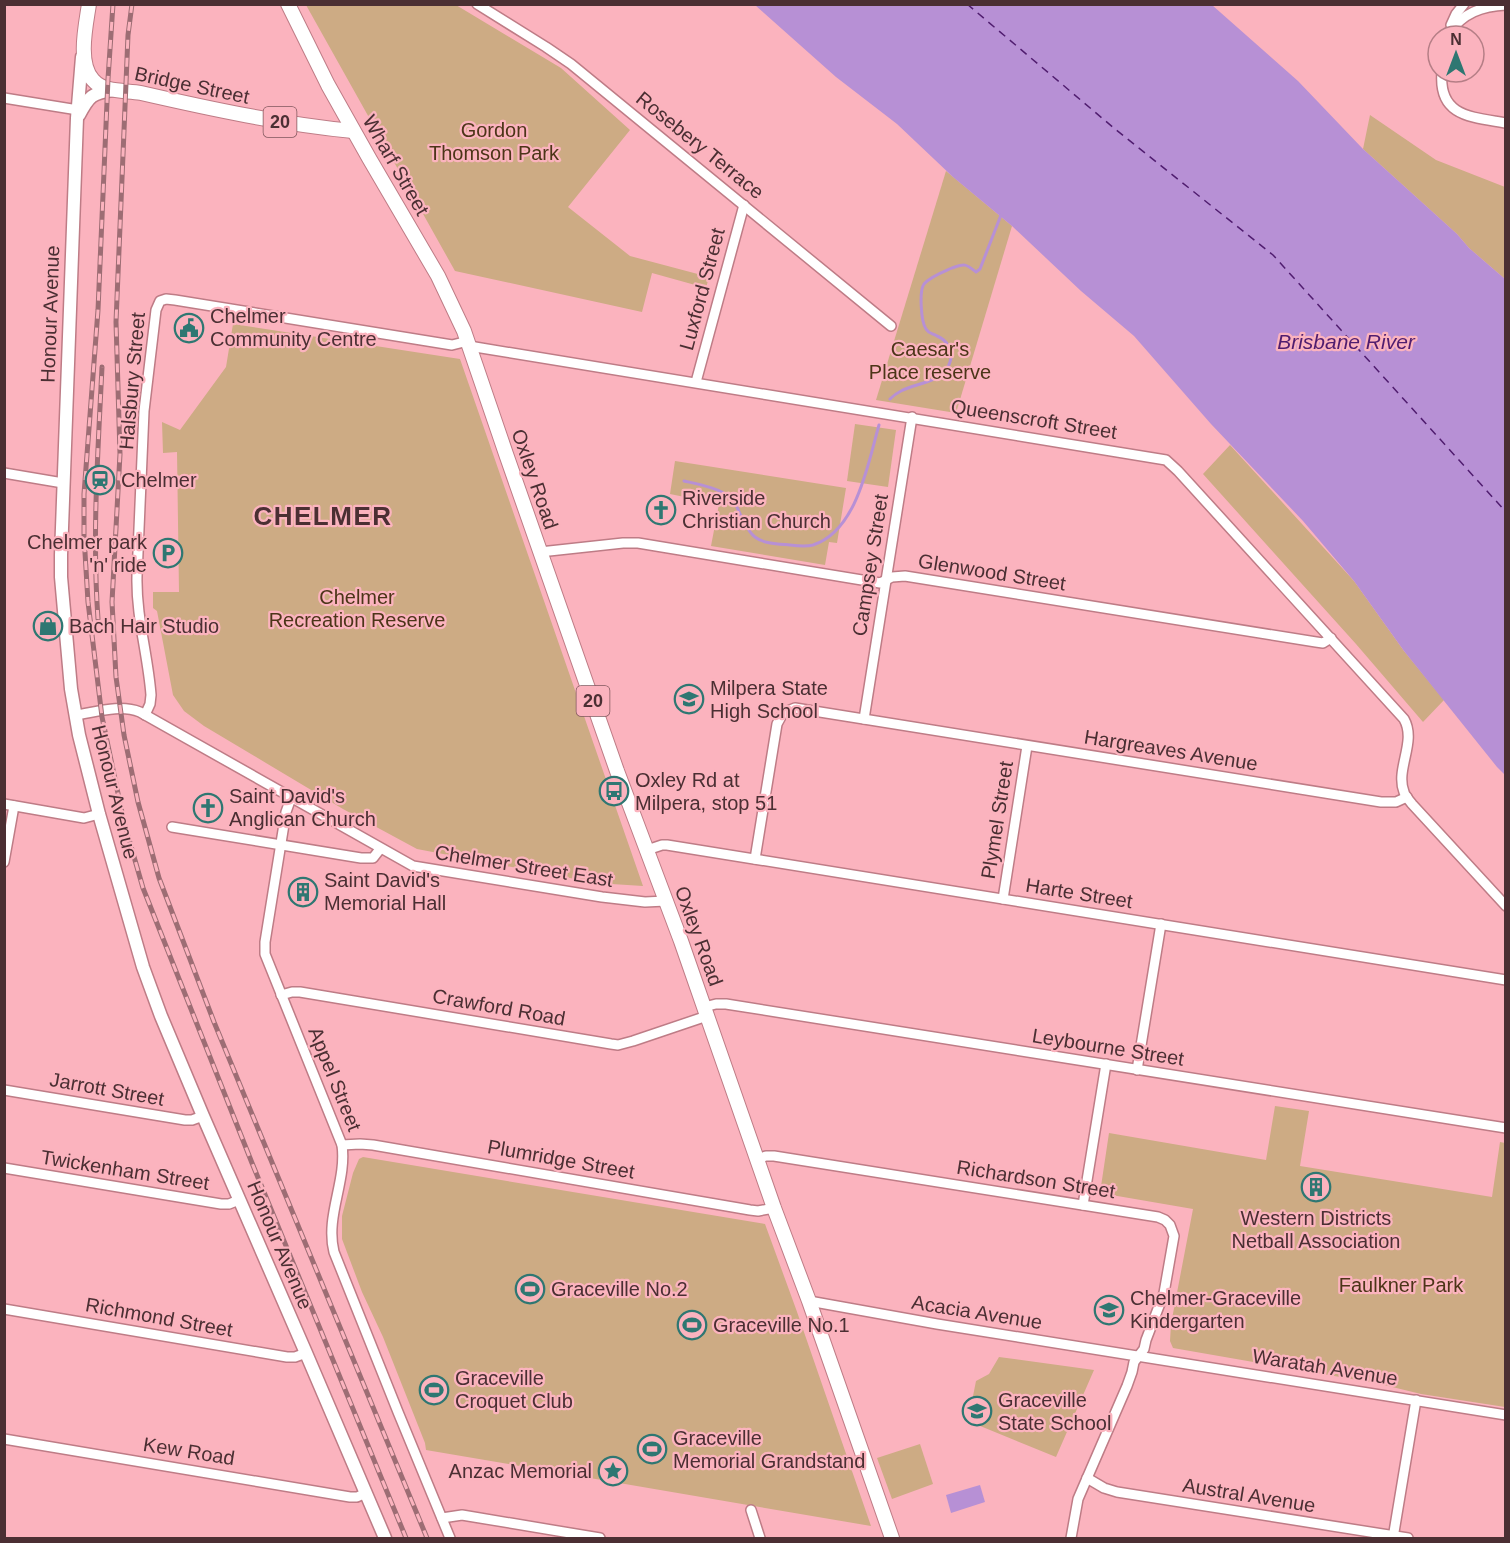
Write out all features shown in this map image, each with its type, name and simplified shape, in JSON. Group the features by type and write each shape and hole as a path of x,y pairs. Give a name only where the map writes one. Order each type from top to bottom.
{"main road":[{"name":"Honour Avenue","path":"89,4 78,114 61,578 70,679 76,715 99,814 143,968 160,1016 385,1539"},
{"name":"Wharf Street","path":"288,4 328,85 430,261 457,314 469,344"},
{"name":"Bridge Street","path":"83,50 92,80 100,86 113,90 134,92 255,118 354,131"},
{"path":"78,114 91,96 113,90"},
{"name":"Oxley Road","path":"469,344 540,552 706,1012 892,1539"}],"street":[{"name":"Rosebery Terrace","path":"477,4 571,64 891,326"},
{"path":"1453,24 1464,4"},
{"path":"1457,24 1471,13 1486,6 1506,5"},
{"path":"1442,84 1446,99 1459,113 1506,123"},
{"path":"4,98 78,114"},
{"name":"Luxford Street","path":"696,382 744,205"},
{"name":"Queenscroft Street","path":"160,301 175,300 452,345 469,344 1166,460 1407,724 1408,736 1402,780 1407,797"},
{"name":"Halsbury Street","path":"145,715 151,695 139,621 137,576 144,411 156,310 160,301"},
{"name":"Campsey Street","path":"864,719 912,417"},
{"path":"4,474 63,483"},
{"name":"Glenwood Street","path":"540,552 638,543 880,583 886,579 901,576 1316,642 1323,643 1330,638"},
{"name":"Chelmer Street East","path":"76,715 126,708 134,710 380,849 421,868 602,897 645,902 666,901"},
{"name":"Hargreaves Avenue","path":"755,859 777,724 783,713 790,709 800,708 1381,802 1396,802 1407,797"},
{"name":"Plymel Street","path":"1003,899 1027,746"},
{"path":"1407,797 1506,906"},
{"name":"Appel Street","path":"291,798 287,806 265,948 267,960 342,1145 342,1163 332,1234 334,1252 450,1539"},
{"path":"4,862 9,805 84,818 99,814"},
{"path":"172,827 367,859 375,857 380,849"},
{"name":"Harte Street","path":"647,850 667,845 1506,980"},
{"path":"1137,1070 1161,924"},
{"name":"Crawford Road","path":"281,995 300,992 618,1045 706,1012"},
{"name":"Leybourne Street","path":"706,1012 716,1004 726,1004 1506,1128"},
{"path":"1083,1205 1106,1064"},
{"name":"Jarrott Street","path":"4,1090 185,1120 202,1116"},
{"name":"Plumridge Street","path":"342,1145 374,1145 750,1210 774,1208"},
{"name":"Richardson Street","path":"757,1159 774,1156 1158,1217 1168,1222 1172,1228 1174,1240 1164,1293 1144,1349 1139,1356"},
{"name":"Twickenham Street","path":"4,1168 221,1204 239,1200"},
{"name":"Acacia Avenue","path":"809,1301 1139,1356"},
{"name":"Richmond Street","path":"4,1309 287,1357 306,1353"},
{"path":"1071,1539 1076,1509 1087,1478 1127,1386 1134,1362 1139,1356"},
{"name":"Waratah Avenue","path":"1139,1356 1506,1415"},
{"path":"1394,1537 1416,1400"},
{"name":"Kew Road","path":"4,1439 350,1497 366,1493"},
{"name":"Austral Avenue","path":"1087,1478 1104,1488 1117,1492 1407,1539"},
{"path":"751,1510 760,1539"},
{"path":"442,1518 462,1515 600,1539"}],"green space":[{"name":"Gordon Thomson Park","path":"306,5 456,5 561,68 630,130 568,207 630,256 709,277 706,288 652,273 642,312 455,271"},
{"path":"1370,115 1436,160 1505,187 1505,279 1363,149"},
{"name":"Caesar's Place reserve","path":"946,171 1012,226 956,413 876,400"},
{"name":"Chelmer Recreation Reserve","path":"233,324 460,359 643,886 596,883 417,849 343,809 204,726 184,711 173,695 157,611 153,608 153,592 179,592 177,452 163,453 162,422 180,430 226,367"},
{"path":"855,424 896,430 888,487 847,481"},
{"path":"1230,445 1354,581 1404,651 1444,700 1423,722 1203,474"},
{"path":"675,461 846,488 837,543 829,542 825,565 711,546 719,504 670,494"},
{"name":"Faulkner Park","path":"1275,1106 1309,1111 1300,1166 1492,1197 1500,1142 1505,1143 1505,1407 1421,1394 1380,1384 1173,1348 1170,1341 1171,1324 1193,1209 1100,1193 1109,1133 1266,1160"},
{"path":"363,1157 765,1224 871,1526 426,1450 383,1337 362,1292 342,1239 342,1216 353,1173 359,1159"},
{"path":"999,1357 1094,1370 1056,1457 968,1421 976,1381 989,1374"},
{"path":"920,1444 933,1484 892,1499 877,1458"}],"water":[{"name":"Brisbane River","path":"755,5 1212,5 1298,81 1363,149 1505,279 1505,775 1404,651 1354,581 1303,521 1211,424 1134,336 1081,291 1012,226 953,177 897,124 836,77"},
{"path":"980,1485 985,1502 951,1513 946,1495"}],"waterway":[{"path":"890,399 901,391 936,378 947,369 951,358 949,346 941,338 928,332 924,325 921,306 922,288 934,276 956,266 965,265 976,272 980,269 1001,215"},
{"path":"684,481 715,489 731,498 748,529 759,539 776,544 813,545 828,537 840,526 850,511 865,476 879,425"}],"ferry route":[{"path":"967,4 1115,129 1273,255 1506,512"}],"railway":[{"path":"113,4 98,310 84,494 88,602 102,717 124,822 143,888 252,1163 406,1538"},
{"path":"132,4 128,35 116,322 120,454 112,602 116,677 124,735 138,802 159,878 214,1022 427,1538"},
{"path":"98,619 96,524 102,367"}],"place":[{"name":"Chelmer Community Centre","path":"189,328"},
{"name":"Chelmer","path":"100,480"},
{"name":"Riverside Christian Church","path":"661,510"},
{"name":"Chelmer park 'n' ride","path":"168,553"},
{"name":"Bach Hair Studio","path":"48,626"},
{"name":"Milpera State High School","path":"689,699"},
{"name":"Oxley Rd at Milpera, stop 51","path":"614,791"},
{"name":"Saint David's Anglican Church","path":"208,808"},
{"name":"Saint David's Memorial Hall","path":"303,892"},
{"name":"Western Districts Netball Association","path":"1316,1187"},
{"name":"Graceville No.2","path":"530,1289"},
{"name":"Chelmer-Graceville Kindergarten","path":"1109,1310"},
{"name":"Graceville No.1","path":"692,1325"},
{"name":"Graceville Croquet Club","path":"434,1390"},
{"name":"Graceville State School","path":"977,1411"},
{"name":"Graceville Memorial Grandstand","path":"652,1449"},
{"name":"Anzac Memorial","path":"613,1471"}],"district":[{"name":"CHELMER","path":"323,516"}]}
